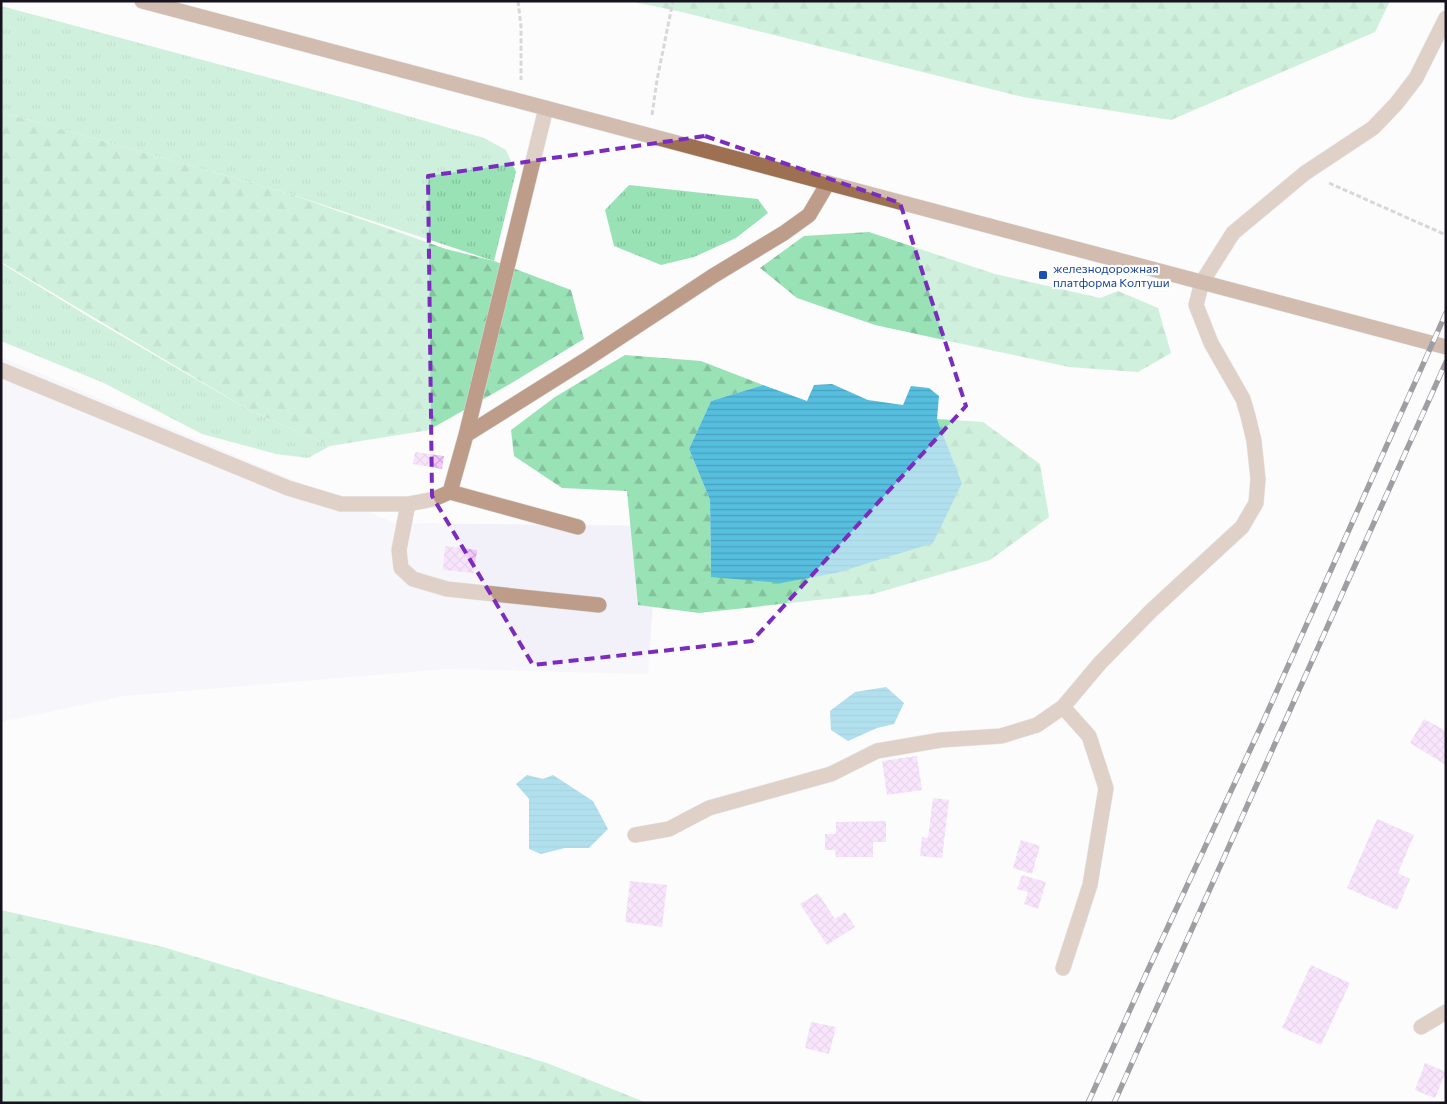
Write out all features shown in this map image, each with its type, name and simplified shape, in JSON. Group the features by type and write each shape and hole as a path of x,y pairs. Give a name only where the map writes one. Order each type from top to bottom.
{"main road":[{"path":"142,1 1446,346"}],"street":[{"path":"635,835 668,829 709,808 831,774 877,750 941,740 1001,736 1038,725 1063,707 1100,663 1152,610 1242,527 1256,503 1258,479 1254,441 1243,399 1211,343 1196,305 1202,282 1232,233 1305,173 1372,128 1396,104 1416,78 1446,18"},
{"path":"450,492 466,435 546,108"},
{"path":"466,435 809,216 828,183"},
{"path":"1,370 288,488 341,504 408,504 434,499 450,492 578,527"},
{"path":"408,504 399,550 401,568 413,579 446,589 599,605"},
{"path":"1063,707 1089,736 1106,788 1090,885 1063,968"},
{"path":"1420,1027 1446,1012"}],"path":[{"path":"518,1 521,26 522,102"},
{"path":"649,136 657,80 673,1"},
{"path":"1305,173 1446,235"}],"highlighted area":[{"path":"705,136 900,203 966,406 752,641 533,665 432,496 428,176"}],"shaded area":[{"path":"1,357 395,523 658,526 648,674 445,669 124,696 1,722"}],"green space":[{"path":"629,1 1390,1 1375,32 1171,120 1023,97 682,12"},
{"path":"1,6 356,101 484,138 506,150 516,172 494,261 290,194 1,112"},
{"path":"1,112 290,194 446,249 494,261 571,290 584,339 429,430 330,446 249,410 1,262"},
{"path":"629,185 758,199 768,213 736,238 694,257 661,265 614,246 605,210"},
{"path":"869,232 995,274 1100,298 1118,291 1158,308 1171,353 1138,372 1069,367 875,325 797,298 760,268 804,236"},
{"path":"1,263 89,317 249,410 330,446 308,458 276,454 202,434 104,383 1,341"},
{"path":"625,355 701,361 763,385 711,401 689,449 710,500 711,576 962,483 937,419 983,422 1040,464 1049,517 990,560 873,594 699,613 638,605 627,491 562,488 514,456 511,430 555,397"},
{"path":"1,910 163,947 547,1063 647,1103 1,1103"}],"water":[{"path":"832,384 868,400 903,405 911,386 929,388 939,396 937,419 962,483 933,543 836,573 781,583 711,577 710,500 689,449 711,401 763,385 807,401 814,385"},
{"path":"886,687 904,703 894,724 877,728 848,741 831,730 830,711 855,692"},
{"path":"527,775 543,779 553,775 593,801 608,829 589,848 565,848 541,854 529,849 529,799 516,784"}],"building":[{"path":"415,452 444,456 442,469 413,464"},
{"path":"445,546 477,550 474,573 443,570"},
{"path":"1424,719 1446,731 1446,765 1410,743"},
{"path":"917,756 922,790 887,795 882,761"},
{"path":"933,798 949,800 942,858 920,856 922,837 928,838"},
{"path":"1377,819 1414,835 1398,873 1410,879 1397,910 1347,888"},
{"path":"886,821 886,842 873,842 873,857 836,857 835,850 825,850 825,834 836,834 836,822"},
{"path":"1021,840 1040,846 1032,874 1013,868"},
{"path":"1022,875 1046,882 1038,909 1024,904 1028,892 1017,889"},
{"path":"630,881 667,885 662,927 625,922"},
{"path":"818,893 835,919 845,912 855,927 827,945 800,904"},
{"path":"1311,965 1350,983 1321,1045 1282,1028"},
{"path":"811,1022 836,1027 829,1054 805,1048"},
{"path":"1425,1063 1446,1072 1435,1098 1415,1090"}],"railway":[{"path":"1088,1103 1263,722 1446,313"},
{"path":"1114,1103 1446,362"}],"place":[{"name":"железнодорожная платформа Колтуши","path":"1043,275"}]}
